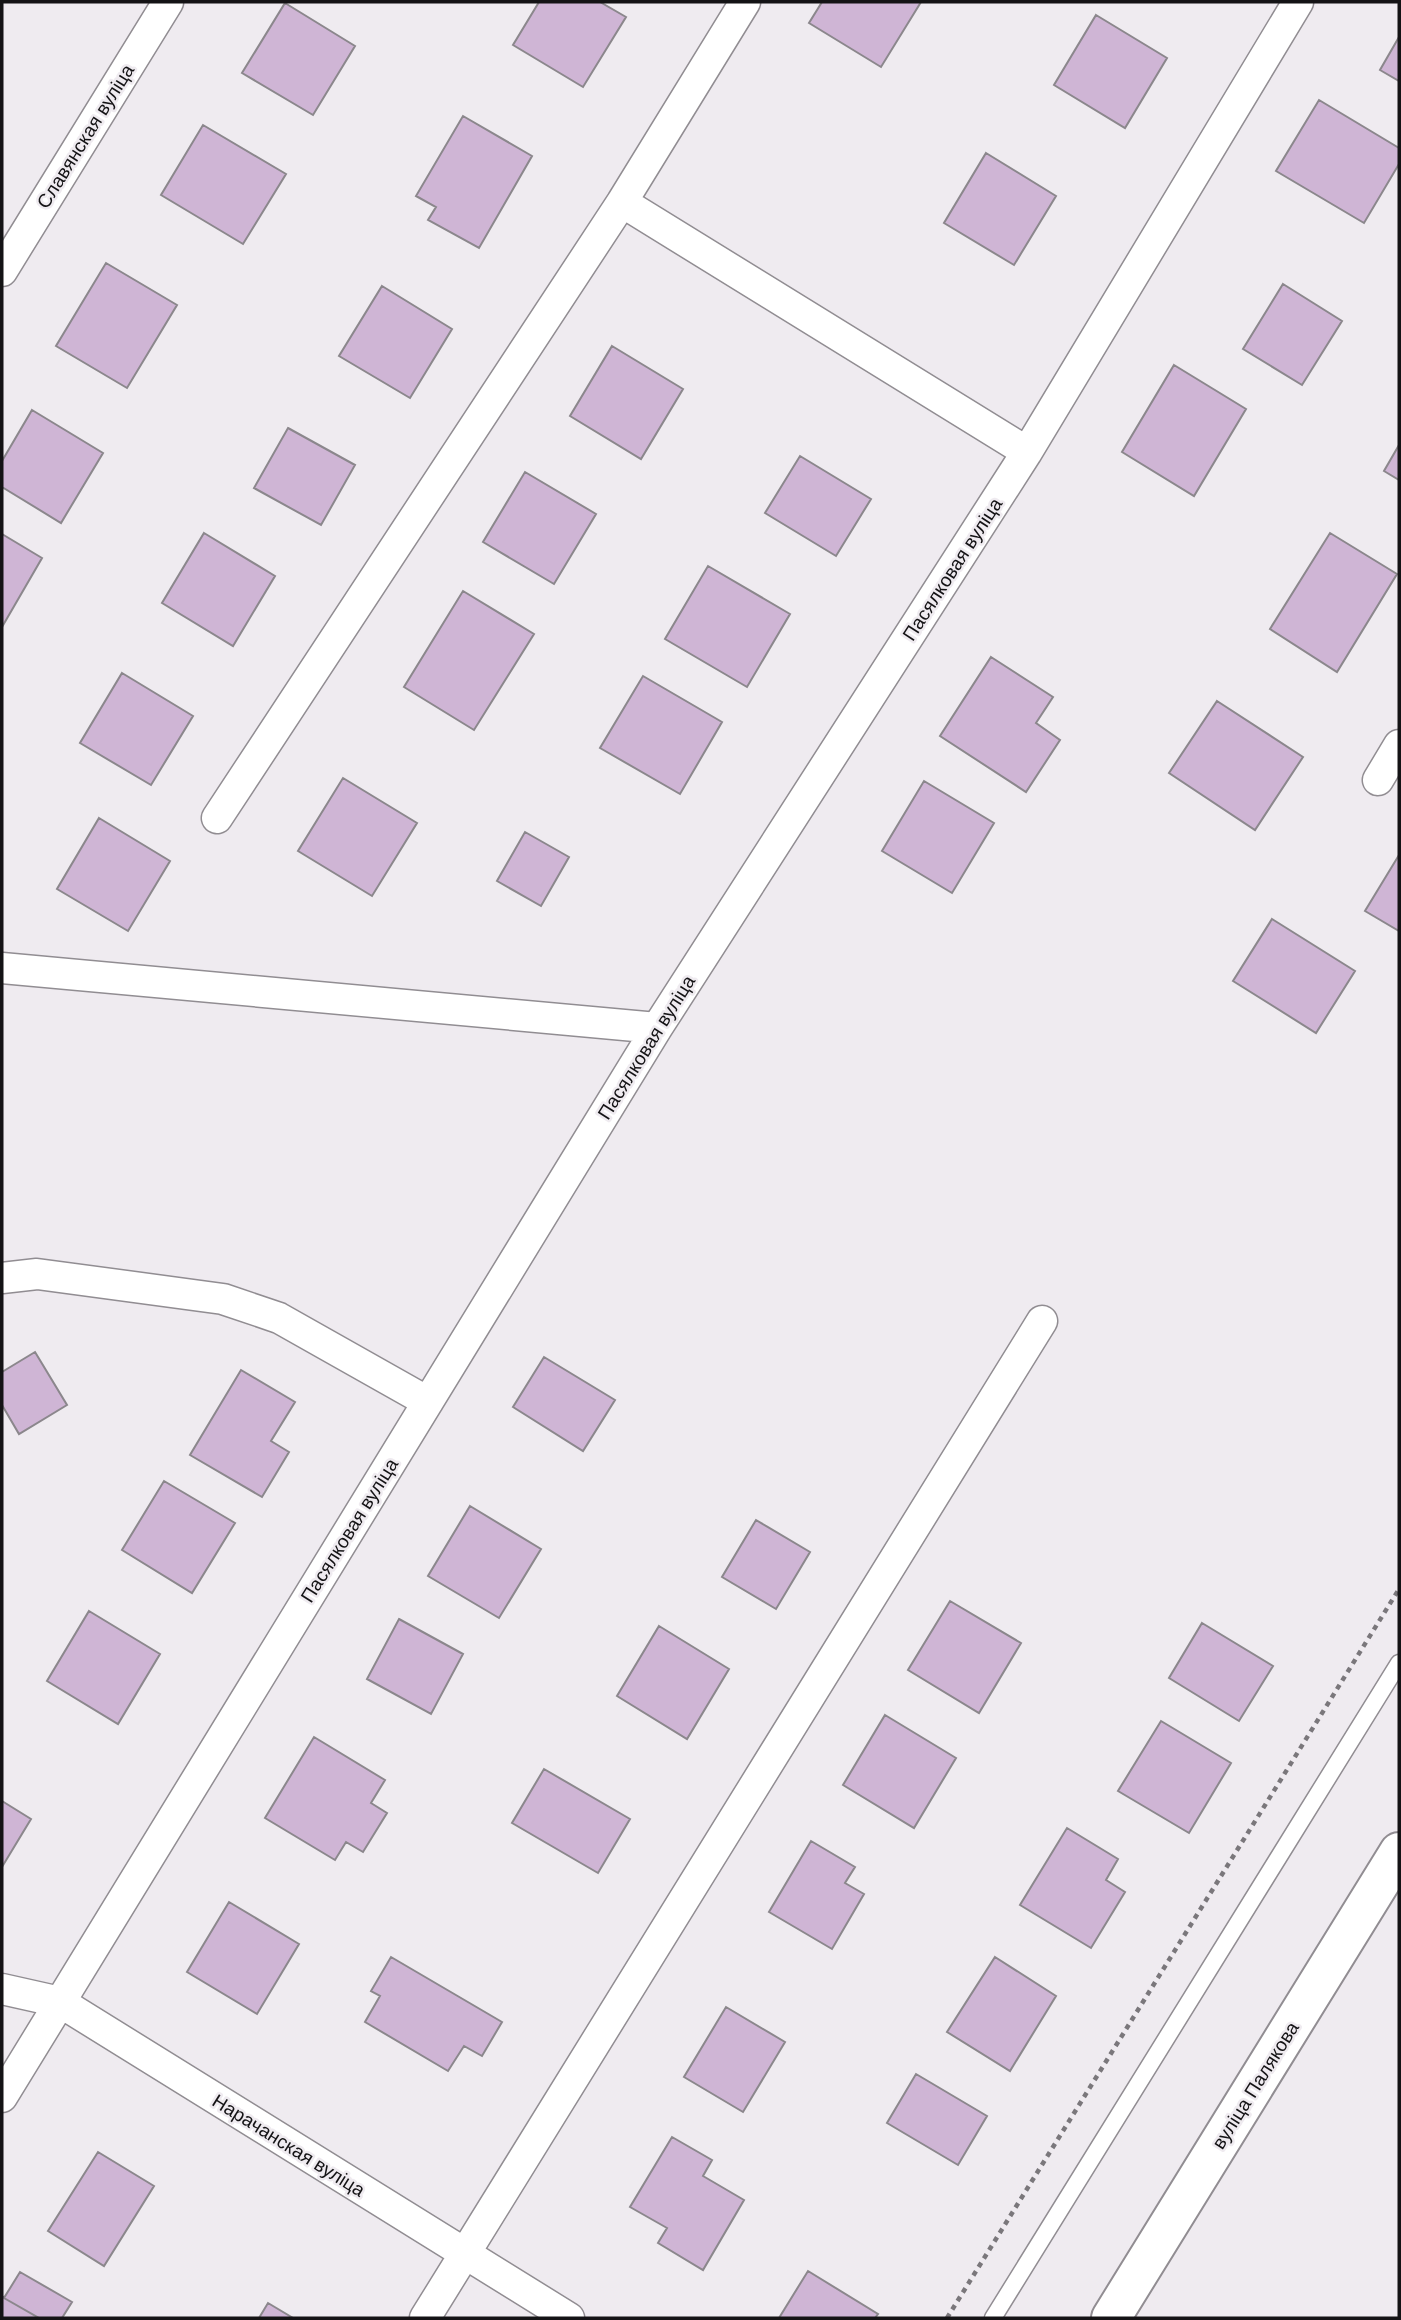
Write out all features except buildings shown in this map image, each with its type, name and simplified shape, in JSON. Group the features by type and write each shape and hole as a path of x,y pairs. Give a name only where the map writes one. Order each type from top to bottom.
{"street":[{"name":"Славянская вуліца","path":"2,271 168,2"},
{"path":"217,818 622,202 745,2"},
{"name":"Пасялковая вуліца","path":"2,2097 657,1028 1027,452 1298,2"},
{"path":"622,202 1027,452"},
{"path":"1378,780 1399,745"},
{"path":"2,968 657,1028"},
{"path":"2,1278 37,1275 223,1298 279,1318 428,1402"},
{"path":"425,2318 1042,1321"},
{"name":"вуліца Палякова","path":"1111,2318 1399,1852"},
{"name":"Нарачанская вуліца","path":"2,1989 60,2002 569,2318"}],"lane":[{"path":"993,2318 1399,1663"}],"path":[{"path":"947,2318 1399,1589"}]}
